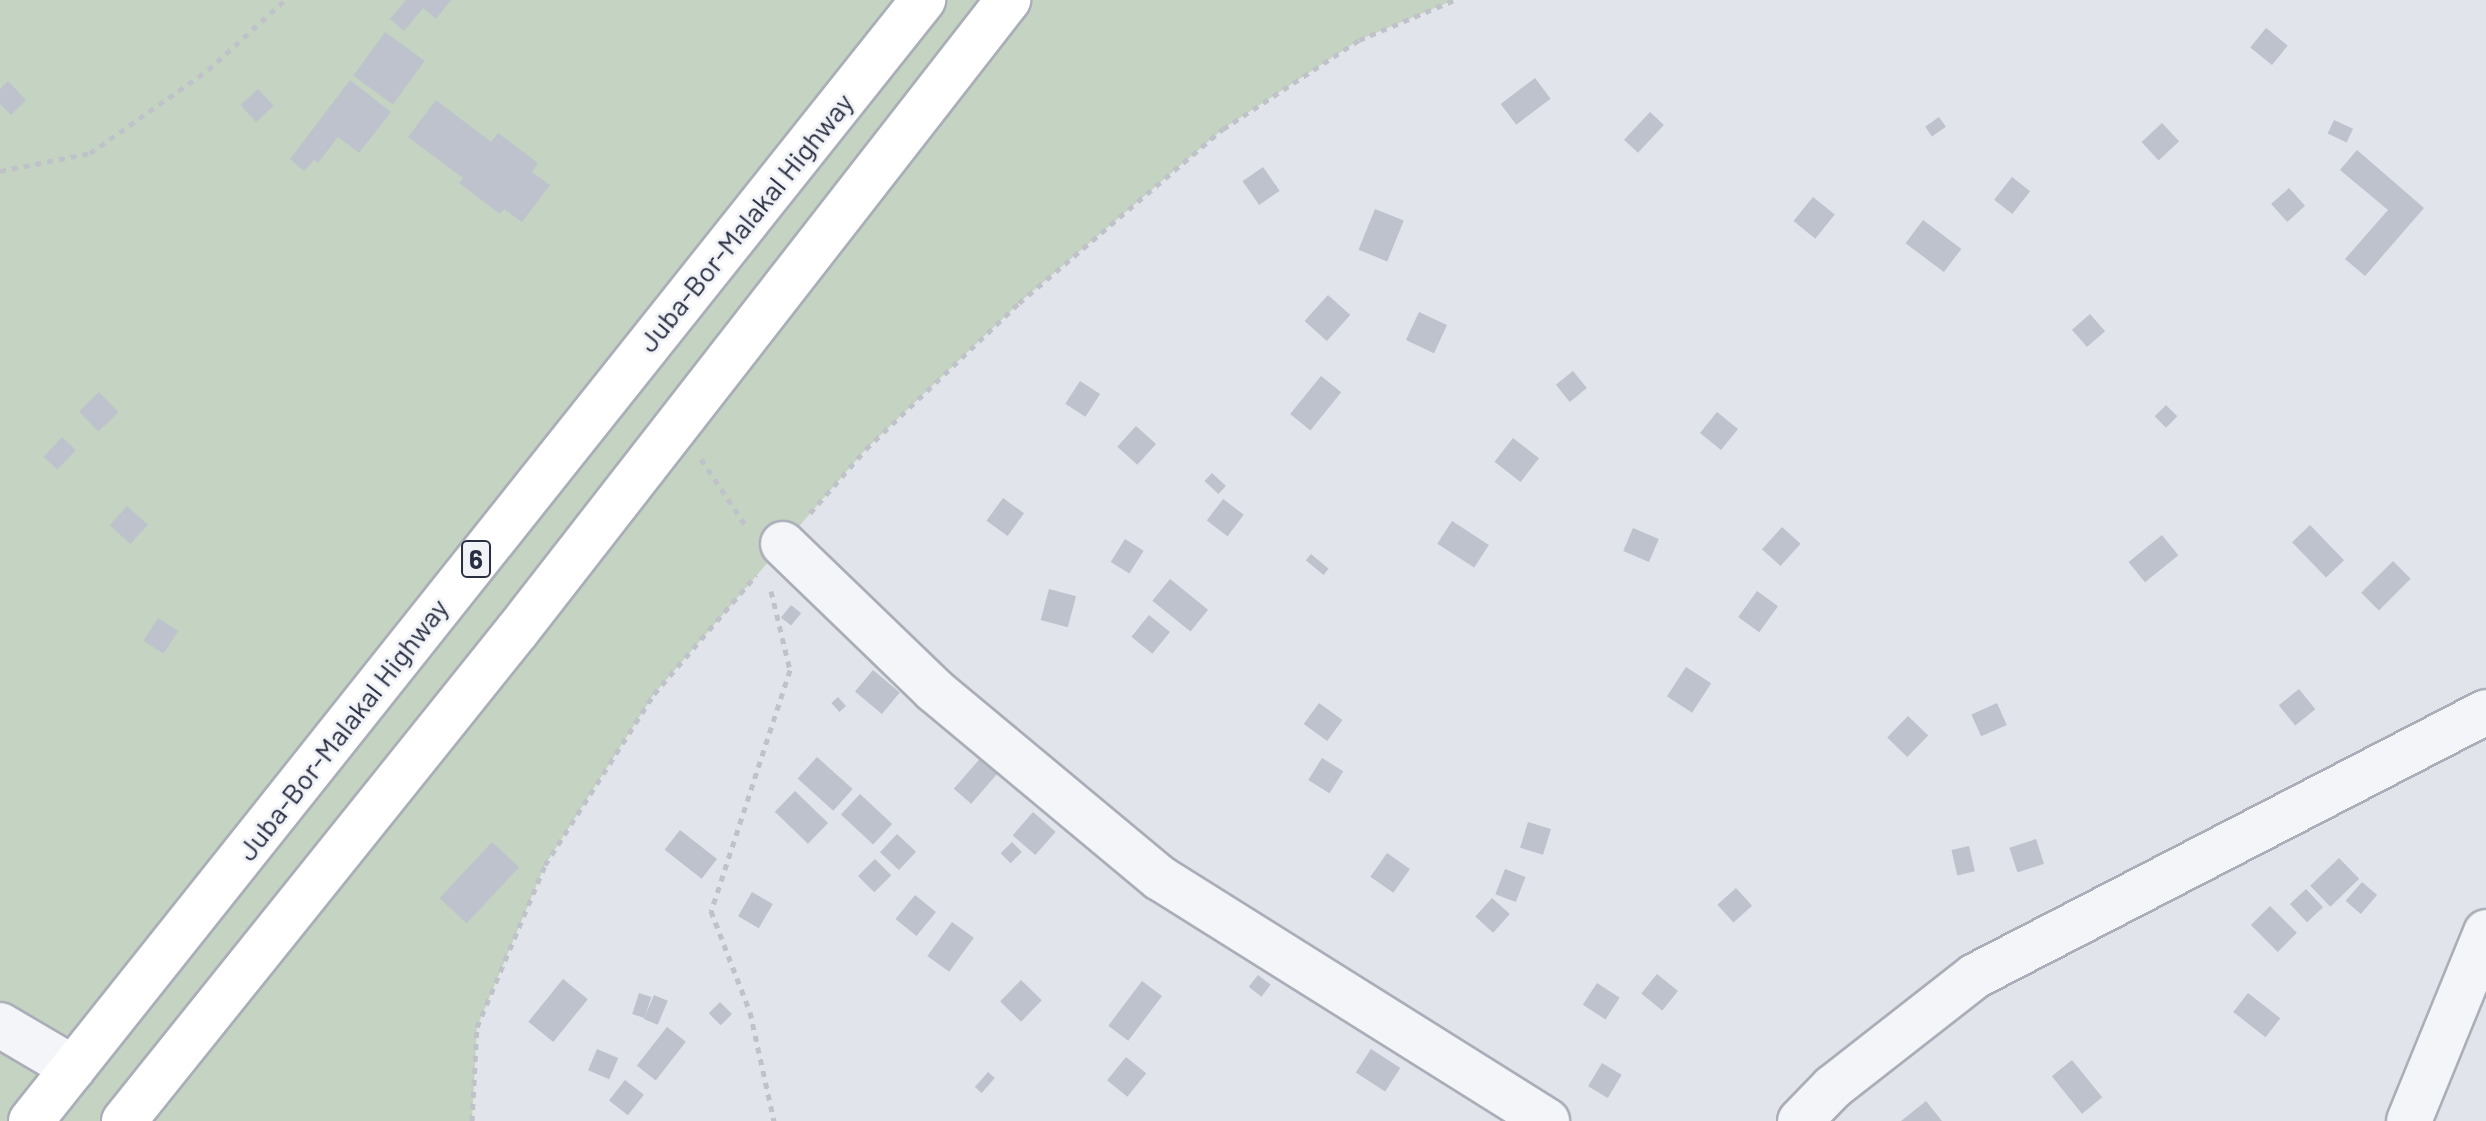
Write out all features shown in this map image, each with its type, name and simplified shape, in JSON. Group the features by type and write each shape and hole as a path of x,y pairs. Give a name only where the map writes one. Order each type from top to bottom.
{"highway":[{"name":"Juba-Bor-Malakal Highway","path":"31,1121 923,0"},
{"path":"124,1121 1008,0"}],"street":[{"path":"766,548 1160,878 1547,1121"},
{"path":"1800,1121 1833,1087 1975,976 2486,712"},
{"path":"2409,1121 2486,932"},
{"path":"0,1025 73,1068"}],"path":[{"path":"0,171 90,153 208,70 285,0"},
{"path":"472,1121 477,1027 545,865 654,694 766,548 1019,303 1223,129 1359,40 1454,0"},
{"path":"674,427 724,487 766,548 790,670 711,911 750,1012 774,1121"}],"green space":[{"path":"0,0 1454,0 1359,40 1223,129 1019,303 866,449 654,694 545,865 477,1027 472,1121 0,1121"}],"building":[{"path":"406,0 451,0 436,19 423,8 404,31 390,19"},
{"path":"2266,28 2288,46 2272,65 2250,47"},
{"path":"385,32 425,61 393,104 353,76"},
{"path":"1535,78 1551,99 1516,125 1501,104"},
{"path":"350,80 391,112 359,153 338,137 318,163 314,160 304,171 290,159"},
{"path":"8,81 26,100 11,115 0,104 0,89"},
{"path":"258,89 274,106 256,122 240,105"},
{"path":"436,100 491,142 498,133 538,163 532,172 550,185 522,222 504,209 500,214 459,183 463,178 408,137"},
{"path":"1650,112 1664,125 1638,153 1624,140"},
{"path":"1939,117 1946,127 1932,137 1925,127"},
{"path":"2334,120 2353,129 2347,142 2328,134"},
{"path":"2162,123 2179,141 2159,160 2142,142"},
{"path":"2357,150 2424,208 2365,276 2345,259 2388,210 2340,170"},
{"path":"1263,167 1280,191 1259,205 1243,181"},
{"path":"2012,177 2030,191 2012,214 1994,200"},
{"path":"2289,188 2305,206 2287,222 2271,204"},
{"path":"1813,197 1835,215 1815,239 1793,221"},
{"path":"1375,209 1404,221 1387,261 1359,250"},
{"path":"1923,220 1961,249 1944,272 1906,243"},
{"path":"1328,295 1350,315 1327,341 1305,321"},
{"path":"1419,312 1447,325 1434,353 1406,340"},
{"path":"2090,314 2105,331 2087,347 2072,330"},
{"path":"1573,371 1587,388 1570,402 1556,385"},
{"path":"1321,376 1341,392 1310,430 1290,414"},
{"path":"1080,381 1100,394 1085,417 1065,404"},
{"path":"99,392 118,412 98,432 79,411"},
{"path":"2166,405 2177,416 2166,428 2155,416"},
{"path":"1717,412 1738,429 1721,450 1700,433"},
{"path":"1136,426 1156,444 1137,465 1117,447"},
{"path":"62,437 76,450 57,470 44,457"},
{"path":"1513,438 1539,458 1521,482 1495,462"},
{"path":"1212,473 1226,486 1218,494 1204,481"},
{"path":"1003,498 1024,513 1008,536 987,521"},
{"path":"1223,499 1244,515 1228,536 1207,521"},
{"path":"127,506 148,525 130,544 110,525"},
{"path":"1452,521 1489,545 1474,568 1437,544"},
{"path":"2310,525 2344,560 2326,578 2292,542"},
{"path":"1782,527 1801,544 1781,566 1762,549"},
{"path":"1633,528 1659,539 1649,562 1623,551"},
{"path":"2162,535 2178,555 2145,582 2129,562"},
{"path":"1125,539 1144,551 1129,574 1111,562"},
{"path":"1311,554 1329,569 1323,575 1306,560"},
{"path":"2393,561 2411,579 2379,610 2361,593"},
{"path":"1170,579 1208,610 1190,632 1152,601"},
{"path":"1049,589 1076,596 1068,627 1041,620"},
{"path":"1757,591 1778,606 1759,632 1738,617"},
{"path":"791,605 801,613 791,626 781,617"},
{"path":"1149,615 1170,632 1152,654 1131,637"},
{"path":"158,618 178,631 163,654 143,641"},
{"path":"1686,667 1711,683 1692,713 1667,696"},
{"path":"873,670 900,692 882,714 855,691"},
{"path":"2299,689 2315,709 2295,726 2279,705"},
{"path":"838,697 846,706 839,712 831,703"},
{"path":"1319,703 1342,720 1327,741 1304,724"},
{"path":"1997,703 2007,725 1981,736 1971,714"},
{"path":"1908,716 1928,735 1907,757 1887,738"},
{"path":"984,754 1001,769 971,804 954,789"},
{"path":"817,757 853,789 833,811 798,779"},
{"path":"1322,758 1343,771 1329,793 1308,780"},
{"path":"795,791 828,823 808,844 775,812"},
{"path":"860,794 892,824 873,844 841,814"},
{"path":"1033,812 1056,832 1035,855 1013,835"},
{"path":"1528,822 1551,829 1543,855 1520,848"},
{"path":"680,830 717,859 702,879 665,850"},
{"path":"897,834 916,852 899,870 880,852"},
{"path":"2036,839 2044,864 2017,872 2009,848"},
{"path":"492,842 519,867 467,924 439,898"},
{"path":"1012,842 1022,852 1011,863 1001,853"},
{"path":"1969,846 1975,871 1957,875 1951,850"},
{"path":"1387,853 1410,869 1393,893 1370,877"},
{"path":"2339,858 2359,879 2330,907 2310,886"},
{"path":"875,859 891,875 874,892 858,876"},
{"path":"1505,869 1526,877 1516,902 1495,894"},
{"path":"2362,882 2377,895 2361,914 2346,901"},
{"path":"1736,888 1752,906 1733,923 1717,905"},
{"path":"2306,889 2323,907 2307,922 2290,904"},
{"path":"752,892 773,904 759,928 738,916"},
{"path":"915,895 936,912 916,936 895,919"},
{"path":"1492,898 1510,914 1493,933 1475,917"},
{"path":"2270,906 2297,933 2278,952 2251,925"},
{"path":"952,922 974,938 949,972 927,956"},
{"path":"1657,974 1678,991 1662,1010 1641,993"},
{"path":"1258,975 1271,985 1261,997 1249,987"},
{"path":"563,979 588,999 553,1042 528,1022"},
{"path":"1021,980 1042,1000 1021,1022 1000,1002"},
{"path":"1142,981 1162,996 1128,1041 1108,1026"},
{"path":"1597,983 1620,998 1605,1020 1583,1005"},
{"path":"639,993 651,997 645,1018 632,1014"},
{"path":"2248,993 2280,1018 2266,1037 2233,1012"},
{"path":"654,995 668,1001 658,1025 644,1019"},
{"path":"720,1002 732,1014 721,1025 709,1013"},
{"path":"667,1027 686,1042 656,1080 637,1066"},
{"path":"597,1049 618,1058 609,1079 588,1070"},
{"path":"1371,1049 1400,1068 1385,1092 1356,1072"},
{"path":"1126,1057 1146,1073 1127,1097 1107,1080"},
{"path":"2072,1060 2102,1097 2082,1114 2052,1076"},
{"path":"1602,1063 1622,1075 1608,1098 1588,1086"},
{"path":"988,1072 995,1078 982,1093 975,1087"},
{"path":"625,1080 644,1095 628,1115 609,1100"},
{"path":"1926,1101 1942,1121 1901,1121"}]}
